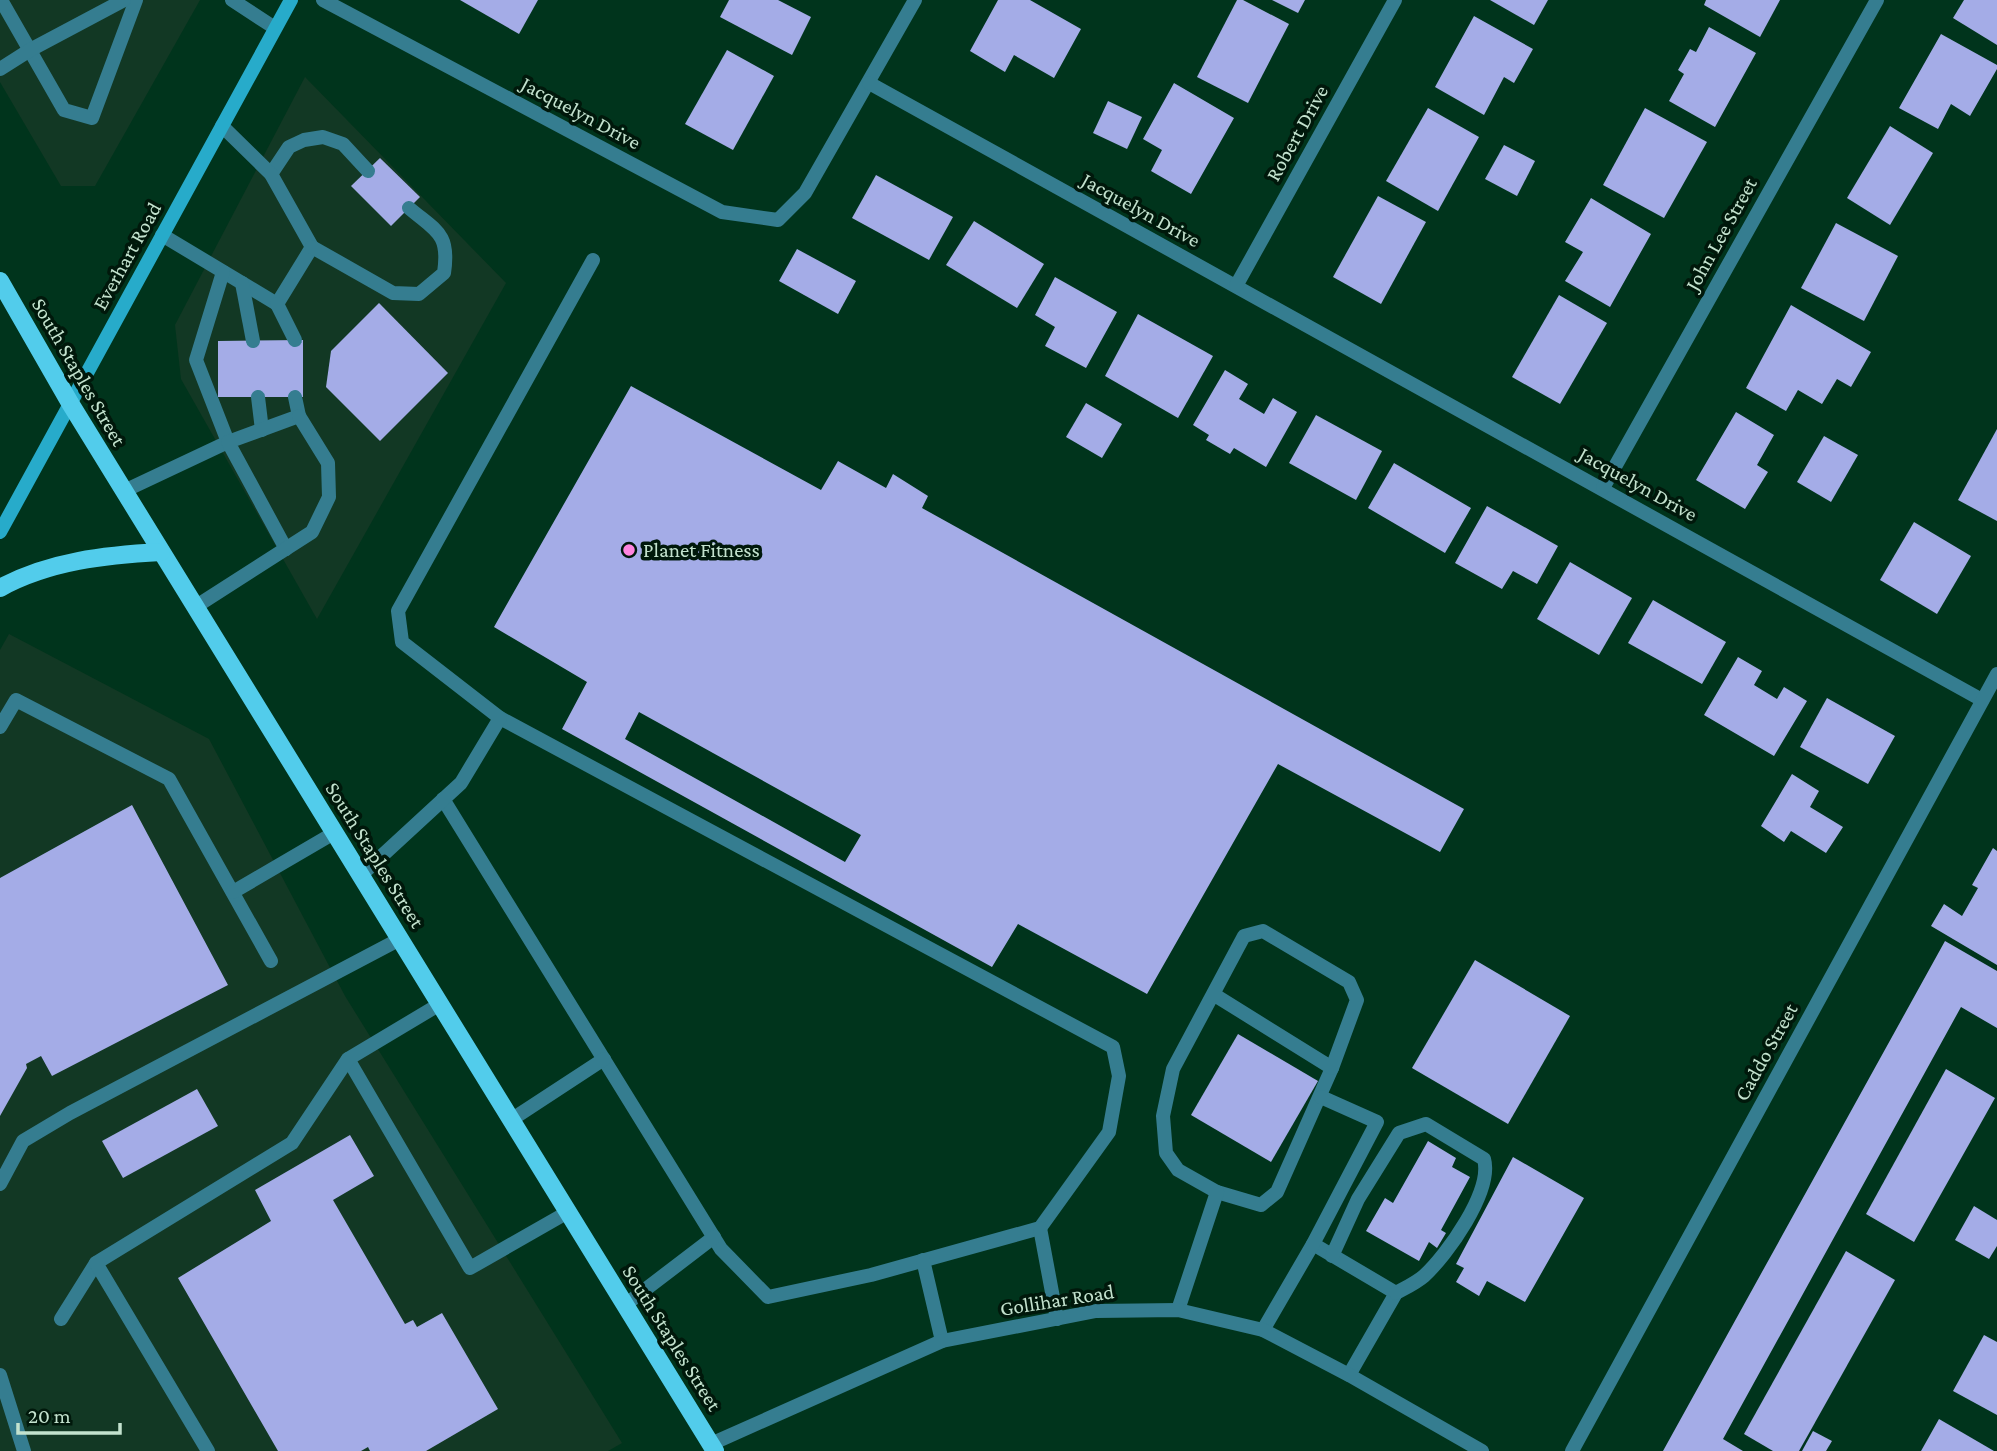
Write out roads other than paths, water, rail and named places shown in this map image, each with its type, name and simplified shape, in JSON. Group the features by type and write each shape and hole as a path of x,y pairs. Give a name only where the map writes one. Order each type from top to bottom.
{"main road":[{"name":"Everhart Road","path":"0,532 291,0"},
{"name":"South Staples Street","path":"0,281 70,403 625,1305 709,1449"},
{"path":"0,588 15,579 78,561 113,554 161,552"}],"street":[{"path":"1,0 64,110 92,118 136,0"},
{"path":"0,69 124,0"},
{"path":"232,0 275,28"},
{"name":"Jacquelyn Drive","path":"323,0 722,212 778,220 805,192 869,83 1982,700"},
{"path":"869,83 915,0"},
{"name":"Robert Drive","path":"1236,286 1395,0"},
{"name":"John Lee Street","path":"1603,488 1877,0"},
{"path":"222,126 271,174 312,247 393,293 419,294 444,273 447,253 442,237 409,208"},
{"path":"271,174 289,147 323,136 343,144 368,170"},
{"path":"162,235 277,304 295,340"},
{"path":"277,304 312,247"},
{"path":"443,799 721,1249 768,1297 871,1275 1040,1228 1109,1132 1119,1076 1113,1047 500,718 402,642 398,611 593,260"},
{"path":"223,272 196,360 228,442 285,549"},
{"path":"242,283 253,341"},
{"path":"258,397 262,430"},
{"path":"195,607 312,532 329,497 328,463 299,416 295,397"},
{"path":"124,491 228,442 299,416"},
{"name":"Caddo Street","path":"1572,1451 1997,674"},
{"path":"0,727 16,700 169,779 271,961"},
{"path":"360,876 461,783 500,718"},
{"path":"233,892 334,833"},
{"path":"1263,932 1349,982 1357,1000 1321,1097 1277,1192 1261,1205 1217,1192 1178,1170 1166,1153 1163,1116 1173,1069 1213,994 1244,936 1263,932"},
{"path":"0,1184 23,1141 70,1113 400,939"},
{"path":"1213,994 1332,1068"},
{"path":"61,1319 96,1263 292,1143 348,1059 440,1004"},
{"path":"348,1059 470,1268 568,1212"},
{"path":"511,1120 604,1059"},
{"path":"1321,1097 1399,1133"},
{"path":"1263,1330 1313,1244 1377,1122"},
{"path":"1332,1256 1358,1199 1399,1133 1426,1124 1484,1159 1487,1168 1475,1205 1447,1252 1422,1278 1396,1293 1349,1375"},
{"path":"1178,1310 1217,1192"},
{"path":"1040,1228 1057,1319"},
{"path":"625,1305 714,1237"},
{"path":"1313,1244 1396,1293"},
{"path":"923,1260 942,1341"},
{"path":"96,1263 208,1451"},
{"name":"Gollihar Road","path":"709,1449 942,1341 1096,1311 1178,1310 1263,1330 1349,1375 1482,1451"},
{"path":"0,1375 24,1451"}],"place":[{"name":"Planet Fitness","path":"629,550"}]}
